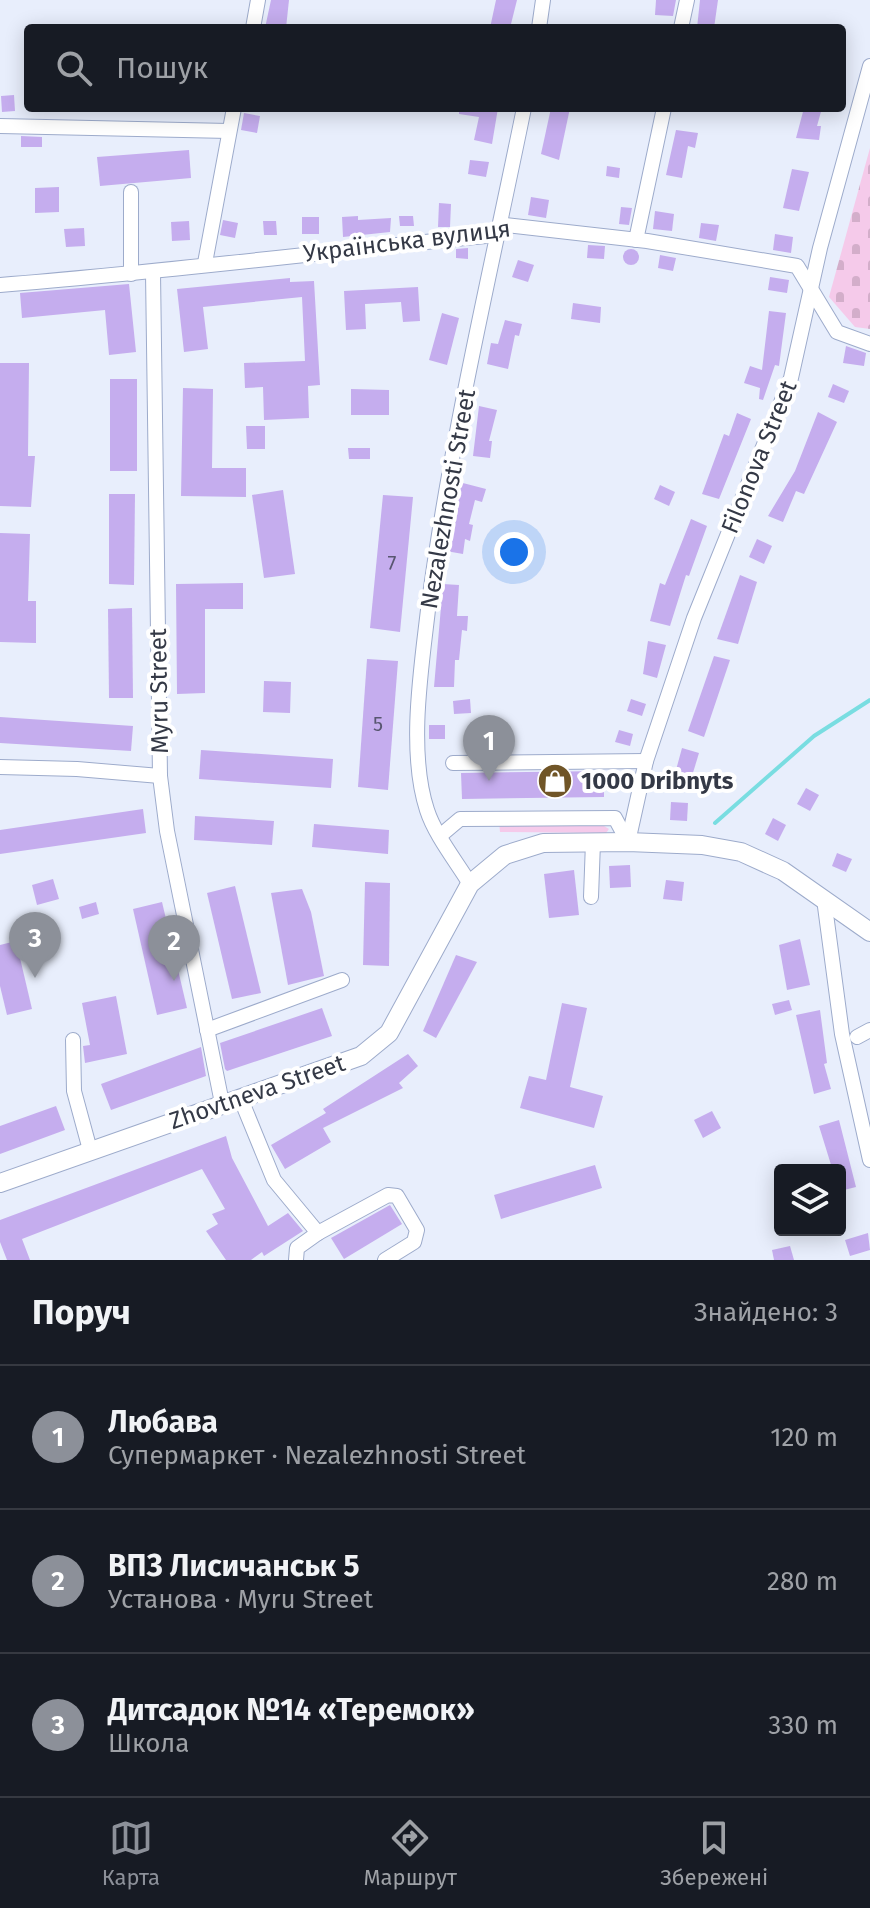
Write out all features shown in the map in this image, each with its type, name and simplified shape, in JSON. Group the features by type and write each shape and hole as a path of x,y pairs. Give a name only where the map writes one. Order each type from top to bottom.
{"main road":[{"name":"Zhovtneva Street","path":"0,1183 231,1100 340,1065 375,1046 389,1033 470,884 505,855 543,843 628,842 711,846 741,852 783,871 870,931"}],"street":[{"path":"254,24 258,0"},
{"path":"540,24 543,0"},
{"path":"682,24 687,0"},
{"name":"Filonova Street","path":"628,842 646,761 694,618 791,378 820,248 870,66"},
{"path":"205,263 233,112"},
{"name":"Nezalezhnosti Street","path":"470,884 427,812 419,766 421,669 443,511 495,235 523,112"},
{"path":"636,240 663,112"},
{"path":"0,126 229,131"},
{"path":"131,192 131,274"},
{"name":"Українська вулиця","path":"0,285 153,273 205,263 495,235 506,225 636,240 797,266 837,332 870,344"},
{"name":"Myru Street","path":"153,273 160,776 167,831 207,1030 231,1100 274,1180 318,1233"},
{"path":"453,763 646,761"},
{"path":"0,767 160,776"},
{"path":"441,835 460,819 615,818 628,842"},
{"path":"591,897 593,842"},
{"path":"824,899 842,1034 870,1160"},
{"path":"207,1030 342,980"},
{"path":"73,1040 74,1091 90,1150"},
{"path":"296,1260 297,1248 318,1233 388,1195 397,1196 417,1230 414,1242 385,1260"}],"green space":[{"path":"870,148 870,329 855,327 829,297"},
{"path":"499,822 599,823 609,829 606,833 500,832"}],"building":[{"path":"271,0 289,0 286,24 266,24"},
{"path":"496,0 517,0 511,24 491,24"},
{"path":"656,0 676,0 673,16 655,15"},
{"path":"700,0 718,0 715,24 697,24"},
{"path":"14,95 15,111 2,112 1,96"},
{"path":"497,112 492,144 474,140 479,117 459,114"},
{"path":"550,112 569,112 559,160 541,154"},
{"path":"803,112 821,112 817,126 821,126 819,140 796,138"},
{"path":"244,113 260,116 257,133 241,130"},
{"path":"676,130 698,133 695,148 688,146 682,178 666,175"},
{"path":"21,136 42,137 42,147 21,147"},
{"path":"189,150 191,178 100,186 97,157"},
{"path":"470,160 489,162 486,177 468,174"},
{"path":"607,166 620,168 619,178 606,176"},
{"path":"792,169 809,172 799,211 783,208"},
{"path":"59,187 59,212 35,213 35,188"},
{"path":"531,197 549,200 546,218 528,215"},
{"path":"439,203 451,204 450,227 438,227"},
{"path":"621,207 632,208 629,225 619,224"},
{"path":"655,211 674,214 672,231 653,229"},
{"path":"358,216 358,220 391,218 390,232 343,237 342,217"},
{"path":"399,216 413,216 414,226 400,226"},
{"path":"302,217 319,217 319,234 302,234"},
{"path":"223,220 238,223 235,238 220,235"},
{"path":"189,221 190,240 172,241 171,222"},
{"path":"263,221 276,221 277,235 264,235"},
{"path":"701,223 719,225 716,241 699,238"},
{"path":"84,228 85,246 66,247 64,229"},
{"path":"775,234 793,237 791,253 773,250"},
{"path":"588,245 605,246 604,259 587,258"},
{"path":"468,248 468,259 456,258 456,249"},
{"path":"628,249 634,249 639,257 637,263 628,265 623,260 623,254"},
{"path":"660,255 676,258 673,271 658,268"},
{"path":"518,260 534,265 528,282 512,277"},
{"path":"770,277 789,280 787,293 768,290"},
{"path":"290,278 290,282 314,281 320,385 308,386 309,418 264,420 263,387 245,388 244,363 305,361 302,297 203,307 208,349 184,352 177,289"},
{"path":"129,284 136,352 109,355 105,310 22,318 20,293"},
{"path":"418,287 420,321 403,322 401,302 365,304 366,329 346,330 344,291"},
{"path":"573,303 601,307 600,323 571,319"},
{"path":"769,311 786,313 779,366 775,365 763,400 759,399 760,388 744,383 750,366 762,370"},
{"path":"442,313 459,318 447,365 429,360"},
{"path":"505,320 522,324 519,336 515,335 508,369 487,364 491,343 498,344"},
{"path":"846,346 866,353 864,366 843,363"},
{"path":"0,363 29,363 28,456 35,456 31,507 0,506"},
{"path":"110,379 137,379 137,471 110,471"},
{"path":"833,384 849,391 844,403 828,397"},
{"path":"183,388 213,389 212,468 246,468 246,497 181,496"},
{"path":"351,389 389,390 389,415 351,415"},
{"path":"479,406 497,410 489,441 492,441 490,458 473,456"},
{"path":"818,412 837,422 804,494 796,491 783,522 768,516 795,471"},
{"path":"737,413 751,419 719,499 702,494 724,434 729,436"},
{"path":"246,426 265,426 265,449 247,449"},
{"path":"348,448 370,448 370,459 349,459"},
{"path":"459,482 486,489 482,502 475,500 469,524 473,525 470,541 465,539 463,554 446,551"},
{"path":"660,485 675,492 669,506 654,499"},
{"path":"283,490 295,574 264,578 252,495"},
{"path":"109,494 135,494 134,585 109,584"},
{"path":"383,495 413,497 400,632 370,628"},
{"path":"691,519 707,526 689,576 686,575 670,626 650,621 660,583 665,585"},
{"path":"0,533 30,534 28,601 36,601 36,643 0,642"},
{"path":"757,539 772,546 764,564 749,557"},
{"path":"740,575 757,582 738,644 717,639"},
{"path":"243,583 243,609 205,609 205,693 177,694 176,584"},
{"path":"443,584 459,585 457,616 468,616 467,631 462,630 459,660 455,660 454,687 434,687"},
{"path":"132,608 133,698 109,698 108,609"},
{"path":"648,641 666,645 657,678 643,674"},
{"path":"714,656 730,660 704,737 688,731"},
{"path":"367,659 398,661 388,790 358,787"},
{"path":"264,681 291,682 290,713 263,712"},
{"path":"470,699 471,713 454,714 453,701"},
{"path":"631,699 646,704 642,716 627,711"},
{"path":"0,717 133,726 131,751 0,743"},
{"path":"429,725 445,725 445,739 429,739"},
{"path":"619,730 633,734 630,746 615,742"},
{"path":"682,748 699,753 692,776 676,770"},
{"path":"201,750 333,759 331,788 199,779"},
{"path":"604,771 604,797 462,799 461,773"},
{"path":"806,788 819,795 810,811 797,804"},
{"path":"671,802 688,803 687,821 670,820"},
{"path":"143,809 146,833 0,854 0,830"},
{"path":"195,816 274,821 272,845 194,840"},
{"path":"773,818 786,825 778,841 765,834"},
{"path":"314,824 389,830 388,854 312,847"},
{"path":"837,853 852,859 846,872 832,866"},
{"path":"630,865 631,887 610,888 609,866"},
{"path":"574,870 579,915 549,918 544,874"},
{"path":"53,879 59,899 37,905 32,885"},
{"path":"666,880 684,882 682,901 663,899"},
{"path":"365,882 390,883 389,966 363,965"},
{"path":"235,886 261,993 232,999 207,893"},
{"path":"302,889 311,912 324,976 288,985 271,893"},
{"path":"96,902 99,914 82,919 79,907"},
{"path":"162,902 187,1008 157,1015 133,909"},
{"path":"800,939 810,985 787,990 779,945"},
{"path":"16,941 32,1009 7,1015 0,986 0,945"},
{"path":"456,955 477,962 436,1038 423,1031"},
{"path":"116,996 127,1054 85,1063 83,1046 90,1045 82,1003"},
{"path":"789,1000 792,1010 775,1015 772,1004"},
{"path":"562,1003 587,1008 570,1087 603,1096 594,1128 520,1108 529,1076 546,1080"},
{"path":"322,1008 332,1036 227,1071 225,1069 220,1043"},
{"path":"820,1010 827,1063 824,1064 831,1089 814,1094 796,1015"},
{"path":"201,1047 206,1076 111,1110 101,1084"},
{"path":"408,1054 418,1066 399,1083 403,1088 323,1128 331,1142 285,1169 271,1145 326,1113 323,1109"},
{"path":"56,1106 65,1130 0,1154 0,1126"},
{"path":"712,1111 721,1128 703,1138 694,1120"},
{"path":"839,1120 856,1187 846,1190 846,1164 831,1164 819,1126"},
{"path":"226,1136 232,1158 268,1226 288,1213 303,1231 264,1256 262,1252 251,1260 226,1260 206,1231 218,1224 212,1214 225,1209 202,1169 22,1239 30,1260 7,1260 0,1242 0,1220"},
{"path":"595,1165 602,1188 501,1219 494,1195"},
{"path":"390,1205 402,1224 344,1259 331,1238"},
{"path":"868,1233 870,1250 850,1256 845,1240"},
{"path":"790,1246 794,1260 774,1260 772,1250"}],"waterway":[{"path":"715,823 814,736 870,700"}],"place":[{"name":"Любава","path":"489,781"},
{"name":"1000 Dribnyts","path":"555,781"},
{"name":"Дитсадок №14 «Теремок»","path":"35,978"},
{"name":"ВПЗ Лисичанськ 5","path":"174,981"}]}
